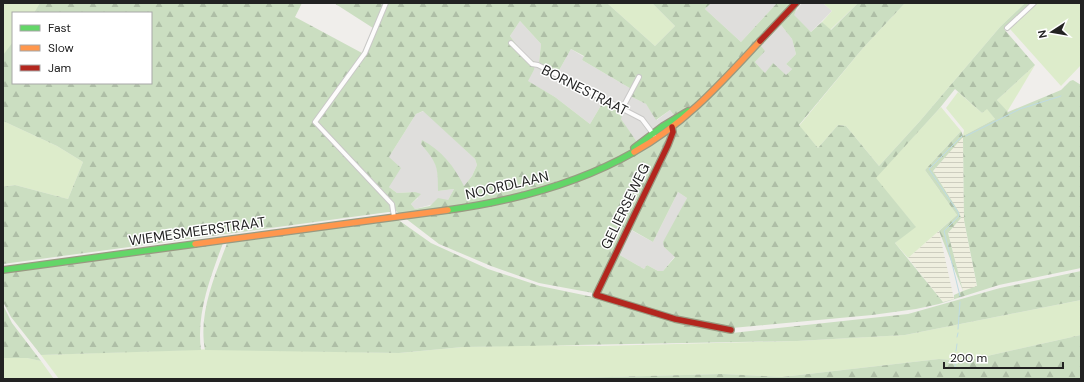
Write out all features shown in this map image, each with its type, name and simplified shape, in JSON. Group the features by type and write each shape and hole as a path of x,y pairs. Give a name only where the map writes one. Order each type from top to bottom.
{"main road":[{"name":"NOORDLAAN","path":"655,136 672,127 700,105 796,3"},
{"name":"NOORDLAAN","path":"394,217 489,204 527,195 571,181 620,159 655,136 711,93"},
{"name":"GELIERSEWEG","path":"672,127 673,132 668,145 596,296 675,319 731,330"},
{"name":"WIEMESMEERSTRAAT","path":"3,270 394,217"}],"street":[{"path":"386,3 364,52 315,122 392,204 394,217"},
{"path":"1007,28 1034,3"},
{"name":"BORNESTRAAT","path":"511,43 532,64 538,65 642,120 655,136"},
{"path":"622,109 639,77"}],"shaded area":[{"path":"711,3 777,3 741,42 705,9"},
{"path":"802,3 823,3 832,11 811,32 793,15"},
{"path":"520,21 541,44 539,61 557,74 571,49 584,57 582,60 633,90 630,96 646,104 657,120 670,110 675,117 637,142 621,119 621,115 603,102 590,124 555,97 527,81 534,70 510,36"},
{"path":"781,25 792,39 796,54 786,64 792,69 786,75 765,73 755,62 764,51 761,46"},
{"path":"424,111 475,159 477,165 472,176 464,186 430,154 435,162 438,174 438,191 454,189 448,200 415,209 411,204 418,198 415,192 397,193 389,187 389,157 416,114"},
{"path":"678,192 687,198 664,247 675,256 663,271 658,271 647,265 644,269 618,254 629,229 653,242"}],"green space":[{"path":"3,3 52,3 46,12 12,12 12,58 3,71"},
{"path":"40,3 302,3 295,17 362,53 373,28 334,3 607,3 655,46 675,26 652,3 711,3 705,9 741,42 777,3 790,3 797,8 794,15 811,32 822,22 831,30 858,3 905,3 863,48 799,125 818,148 838,125 846,126 879,166 920,121 1000,27 1025,3 1030,3 1004,29 1035,65 997,100 1008,112 1061,90 1070,81 1073,80 1081,85 1081,268 999,285 939,304 916,309 872,315 732,328 674,317 593,293 539,283 491,266 439,244 396,211 3,264 3,187 15,185 68,199 83,162 57,146 3,121 3,55 12,43 12,84 152,84 152,12 35,12","holes":["520,21 541,44 539,62 544,68 557,74 571,49 584,56 582,60 633,90 630,96 646,104 656,120 670,110 675,117 637,142 621,119 623,111 603,102 590,124 555,97 528,81 534,70 535,62 524,55 510,36","781,25 792,39 796,54 786,64 792,69 786,75 773,63 765,73 755,62 765,51 761,46","955,89 982,113 987,109 995,119 963,136 961,131 925,170 957,215 939,231 963,291 954,295 954,299 943,302 895,243 916,227 876,178 939,109","423,111 475,159 477,165 472,176 464,186 447,160 436,149 422,140 421,144 436,165 438,191 454,189 448,200 438,198 430,206 415,209 411,204 421,194 415,192 397,193 389,187 401,168 389,157 416,114","963,137 964,220 977,286 963,291 948,233 961,218 959,212 933,171","678,192 687,198 663,242 664,247 675,257 663,271 658,271 647,265 644,269 618,254 630,229 653,242"]},
{"path":"607,3 652,3 675,26 655,46"},
{"path":"823,3 858,3 830,30 822,22 832,11"},
{"path":"905,3 1025,3 1000,27 920,121 879,166 846,126 838,125 818,148 799,126 863,48"},
{"path":"1036,3 1081,3 1081,65 1061,86 1010,29"},
{"path":"1035,65 1007,112 997,100"},
{"path":"958,92 982,113 987,108 995,119 963,136 964,130 946,108"},
{"path":"941,107 961,131 925,170 957,215 908,258 895,243 915,226 875,178"},
{"path":"3,121 57,146 83,162 68,199 15,185 3,187"},
{"path":"963,136 964,220 977,287 963,291 948,233 961,218 959,212 933,171"},
{"path":"397,219 431,243 488,269 540,286 598,298 674,320 732,333 908,314 1000,288 1081,271 1081,300 905,335 797,341 463,347 399,353 205,350 203,336 206,308 213,281 228,241"},
{"path":"939,231 954,299 943,302 908,258"},
{"path":"223,243 209,282 203,309 200,336 201,350 41,355 11,317 3,302 3,272"},
{"path":"1081,300 1081,335 965,361 939,359 782,377 722,374 534,379 59,379 41,355 215,349 399,353 463,347 533,345 600,346 797,341 905,335"},
{"path":"3,305 12,323 41,361 27,358 3,358"},
{"path":"1081,335 1081,379 534,379 722,374 782,377 939,359 965,361"},
{"path":"3,358 27,358 41,361 54,379 3,379"}],"waterway":[{"path":"966,136 1020,109 1061,96"},
{"path":"960,296 944,231 959,216 958,212 929,169 962,136"},
{"path":"958,329 960,302"},
{"path":"957,337 958,333"},
{"path":"956,351 957,344"},
{"path":"955,368 956,355"}],"traffic: fast":[{"path":"634,148 663,126 688,111"},
{"path":"448,210 496,202 544,190 590,174 634,152"},
{"path":"3,270 195,244"}],"traffic: slow":[{"path":"634,152 670,129 702,102 760,41"},
{"path":"195,244 448,210"}],"traffic: jam":[{"path":"760,41 796,3"},
{"path":"672,127 673,132 668,145 596,295 675,319 731,330"}]}
